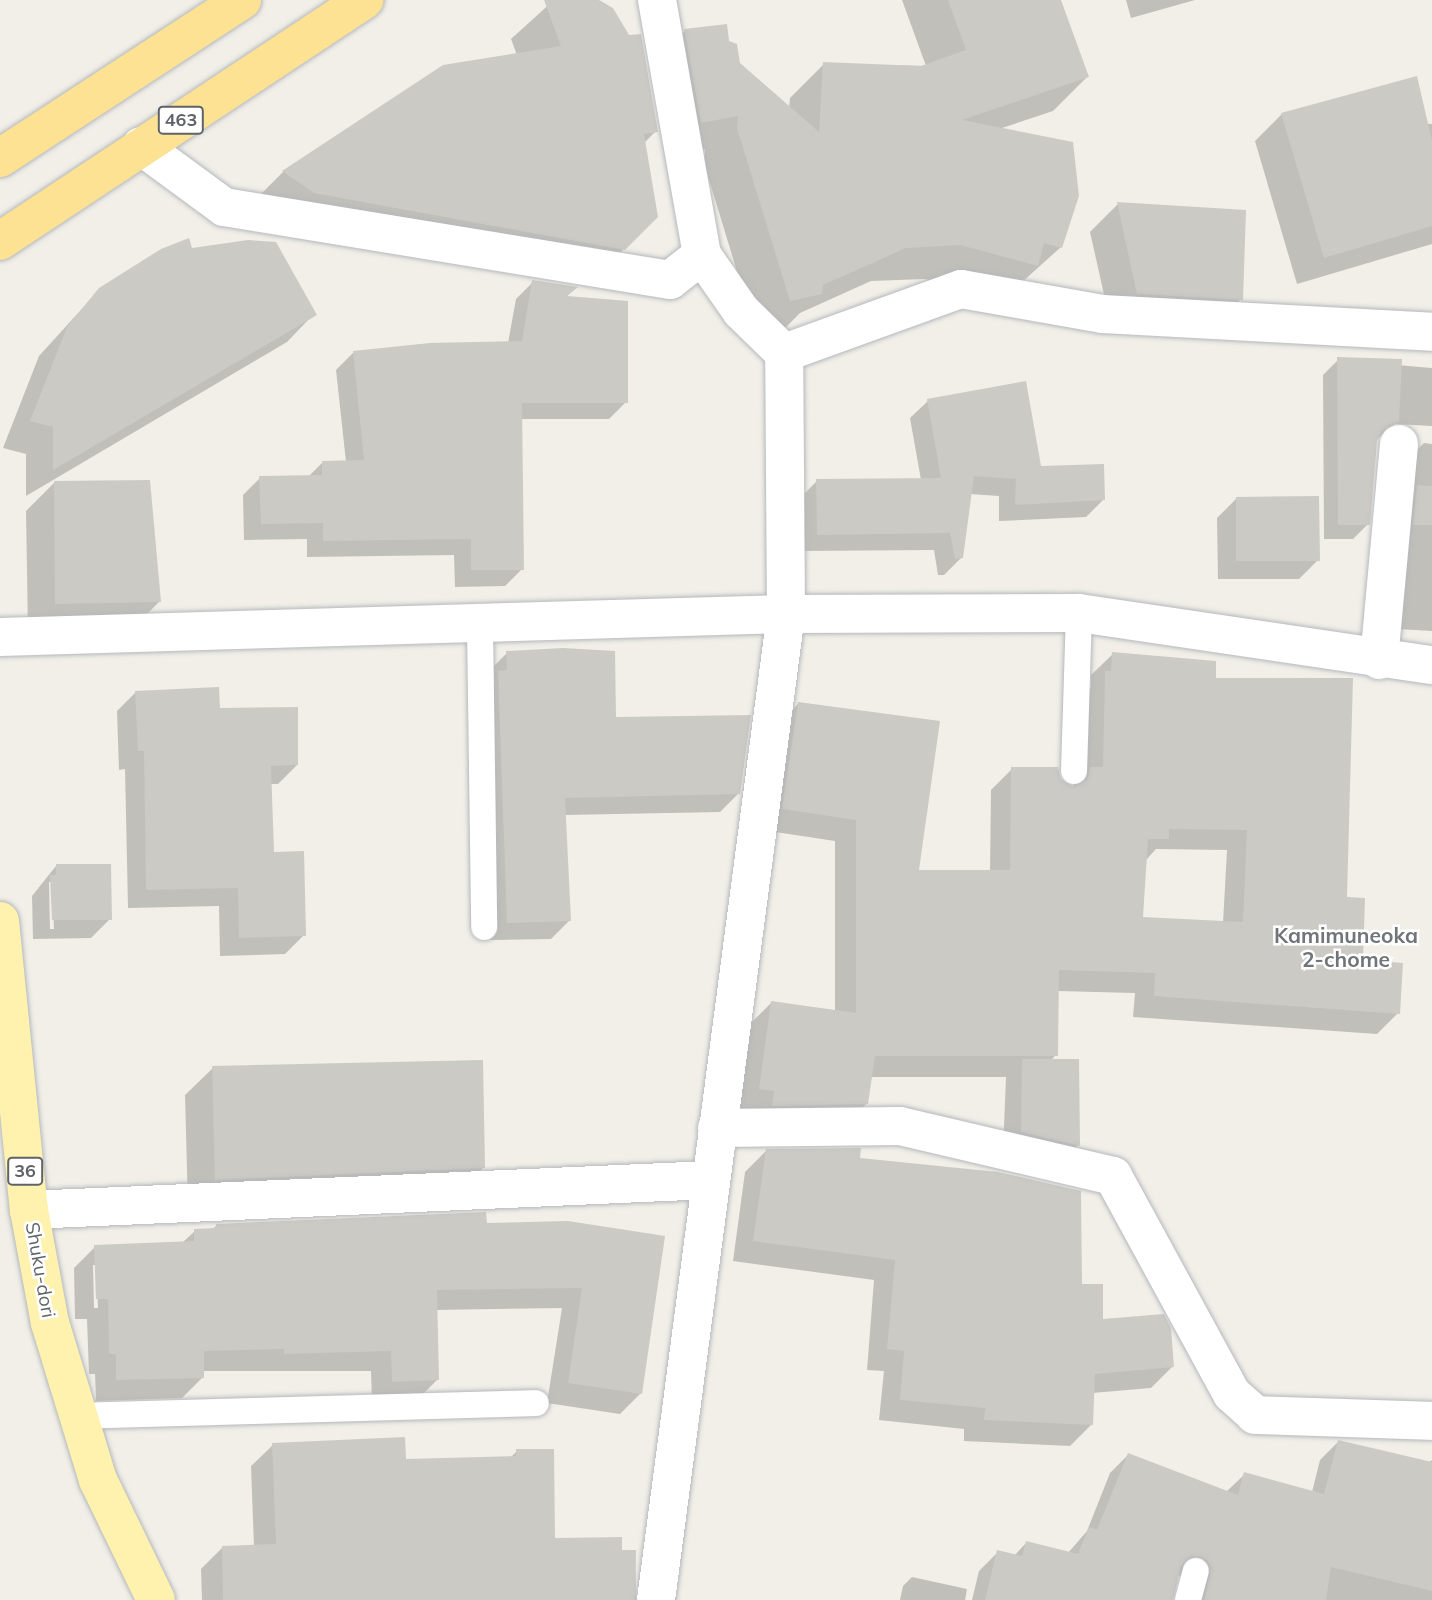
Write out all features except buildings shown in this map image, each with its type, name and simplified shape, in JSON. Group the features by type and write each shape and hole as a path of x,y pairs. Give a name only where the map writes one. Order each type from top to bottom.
{"highway":[{"path":"0,158 242,0"},
{"name":"463","path":"0,241 364,0"}],"main road":[{"name":"Shuku-dori","path":"1,936 29,1210 50,1324 98,1480 156,1600"}],"street":[{"path":"656,1600 786,614 784,353 741,311 702,255 657,0"},
{"path":"141,146 224,207 670,280 702,255"},
{"path":"784,353 961,289 1103,314 1432,332"},
{"path":"1379,660 1399,444"},
{"path":"0,637 786,614 1079,612 1379,660 1432,665"},
{"path":"717,1128 900,1126 1113,1176 1232,1394 1255,1415 1432,1421"},
{"path":"29,1210 710,1180"}],"lane":[{"path":"1074,771 1079,612"},
{"path":"480,625 484,927"},
{"path":"77,1416 536,1403"},
{"path":"1188,1600 1196,1571"}],"district":[{"name":"Kamimuneoka 2-chome","path":"1346,947"}]}
